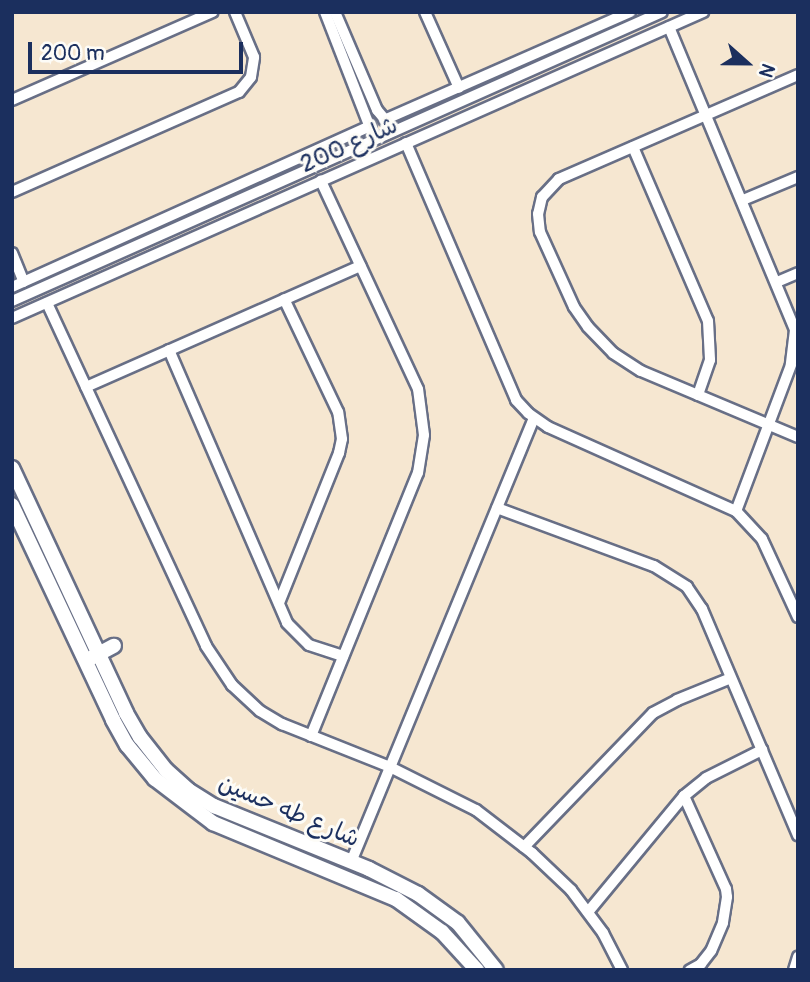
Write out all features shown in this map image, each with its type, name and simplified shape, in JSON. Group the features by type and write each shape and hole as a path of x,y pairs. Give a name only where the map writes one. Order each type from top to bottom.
{"main road":[{"name":"شارع طه حسين","path":"12,468 98,654 140,737 158,761 183,785 244,820 394,881 437,906 473,938 496,970"},
{"name":"شارع طه حسين","path":"12,505 84,662 127,745 146,770 169,792 213,823 396,899 442,932 477,970"},
{"path":"84,662 114,646"}],"street":[{"path":"12,100 212,12"},
{"path":"12,192 239,92 251,77 254,57 235,12"},
{"path":"325,12 370,126 370,143"},
{"path":"335,12 384,120 400,129"},
{"path":"425,12 459,88"},
{"path":"384,120 630,12"},
{"name":"شارع 200","path":"12,318 703,12"},
{"name":"شارع 200","path":"12,301 370,143 649,15"},
{"path":"669,27 794,323 796,348 736,511"},
{"path":"798,75 554,183 540,202 538,226 574,307 595,337 631,366 798,437"},
{"path":"12,287 370,126"},
{"path":"406,143 506,384 516,400 534,418 736,511 762,539 798,617"},
{"path":"633,147 708,321 710,360 698,395"},
{"path":"743,200 798,177"},
{"path":"311,736 418,473 424,435 418,389 321,181"},
{"path":"12,253 24,282"},
{"path":"86,387 360,266"},
{"path":"777,282 798,273"},
{"path":"279,603 339,453 342,432 338,412 284,299"},
{"path":"47,303 217,666 241,694 260,711 282,724 390,767 476,810 559,877 588,912 622,970"},
{"path":"169,351 287,623 303,640 322,652 343,656"},
{"path":"351,862 534,418"},
{"path":"497,508 672,575 698,602 798,835"},
{"path":"524,847 653,713 731,678"},
{"path":"588,912 684,796 706,778 762,750"},
{"path":"684,796 726,889 727,897 723,923 711,951 701,964 690,970"},
{"path":"794,970 798,957"}]}
